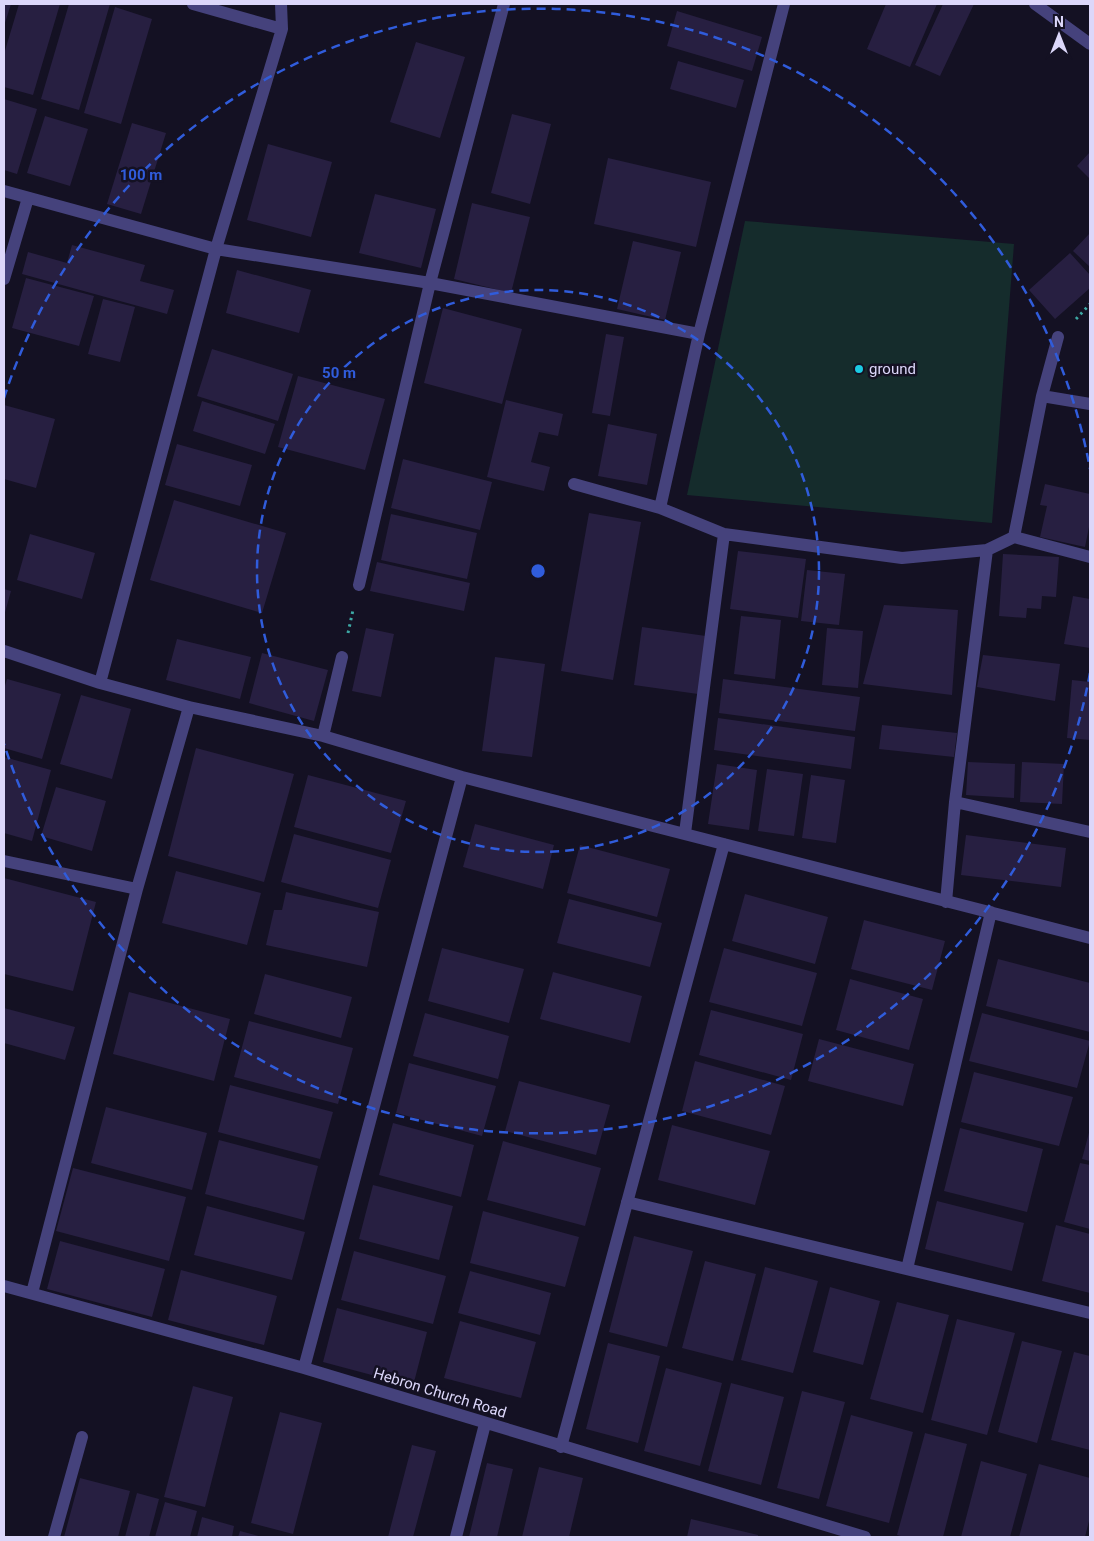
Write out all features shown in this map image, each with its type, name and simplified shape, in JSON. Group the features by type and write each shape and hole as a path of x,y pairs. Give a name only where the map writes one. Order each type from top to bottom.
{"street":[{"path":"193,4 282,29"},
{"path":"100,684 216,248 282,29 281,4"},
{"path":"359,585 430,283 504,4"},
{"path":"660,508 699,334 784,4"},
{"path":"1035,4 1090,44"},
{"path":"4,191 216,248 430,283 699,334"},
{"path":"4,279 28,198"},
{"path":"1014,538 1042,396 1058,337"},
{"path":"1042,396 1090,404"},
{"path":"574,484 660,508 724,534 902,558 987,550 1014,538 1090,557"},
{"path":"686,833 724,534"},
{"path":"946,902 955,802 987,550"},
{"path":"4,651 100,684 188,707 323,736 462,777 1090,938"},
{"path":"323,736 342,657"},
{"path":"32,1293 137,889 188,707"},
{"path":"304,1368 462,777"},
{"path":"955,802 1090,832"},
{"path":"561,1447 724,844"},
{"path":"4,861 137,889"},
{"path":"907,1269 991,912"},
{"path":"627,1202 1090,1313"},
{"name":"Hebron Church Road","path":"4,1286 304,1368 864,1537"},
{"path":"456,1537 485,1424"},
{"path":"54,1537 82,1437"}],"path":[{"path":"342,657 359,585"}],"green space":[{"name":"ground","path":"745,221 1014,244 992,523 687,495"}],"building":[{"path":"4,4 11,4 4,26"},
{"path":"19,4 60,4 33,95 4,87 4,54"},
{"path":"69,4 110,4 79,110 41,99"},
{"path":"886,4 937,4 910,67 867,49"},
{"path":"943,4 974,4 940,76 915,65"},
{"path":"115,7 152,19 121,124 84,113"},
{"path":"677,11 762,37 752,71 667,46"},
{"path":"416,42 465,57 440,138 390,122"},
{"path":"678,61 744,80 736,108 670,89"},
{"path":"4,99 37,109 17,174 4,170"},
{"path":"512,114 551,124 530,204 491,193"},
{"path":"45,116 88,129 70,186 27,173"},
{"path":"132,123 166,133 141,214 107,204"},
{"path":"268,144 332,162 311,237 247,220"},
{"path":"1090,152 1090,179 1077,166"},
{"path":"608,158 711,182 696,247 594,224"},
{"path":"375,194 436,209 421,268 359,253"},
{"path":"472,203 530,217 511,293 454,279"},
{"path":"1090,233 1090,267 1073,251"},
{"path":"633,241 681,252 665,320 617,309"},
{"path":"72,245 145,265 140,281 174,290 167,314 22,274 28,252 67,263"},
{"path":"1070,253 1090,275 1090,288 1055,319 1029,290"},
{"path":"237,270 311,290 299,333 226,313"},
{"path":"26,278 94,296 79,346 12,328"},
{"path":"103,299 135,307 120,362 88,354"},
{"path":"443,308 522,329 502,404 424,383"},
{"path":"606,334 624,337 610,416 592,413"},
{"path":"212,349 293,374 278,421 197,396"},
{"path":"298,376 385,399 365,470 278,447"},
{"path":"506,400 563,414 558,436 539,432 531,462 550,467 544,491 487,477"},
{"path":"202,401 275,424 265,454 193,431"},
{"path":"4,405 55,419 36,488 4,479"},
{"path":"608,424 657,434 647,485 598,476"},
{"path":"177,444 252,465 240,506 165,485"},
{"path":"403,459 492,482 480,530 391,508"},
{"path":"1045,484 1090,494 1090,522 1085,547 1040,537 1047,506 1040,505"},
{"path":"174,500 286,533 262,613 150,580"},
{"path":"589,513 641,522 613,680 561,671"},
{"path":"391,514 477,533 467,579 381,560"},
{"path":"30,534 95,553 82,599 17,580"},
{"path":"738,551 806,559 798,618 730,609"},
{"path":"1003,554 1059,557 1056,597 1042,596 1041,609 1027,608 1026,618 999,616"},
{"path":"377,562 470,583 464,611 370,591"},
{"path":"807,570 845,574 839,625 801,621"},
{"path":"4,589 11,591 4,616"},
{"path":"1073,596 1090,599 1090,648 1064,644"},
{"path":"884,605 958,610 952,695 863,684"},
{"path":"741,616 781,620 775,679 734,674"},
{"path":"642,627 706,636 698,694 634,685"},
{"path":"366,628 394,634 381,697 352,691"},
{"path":"827,628 863,631 858,688 822,685"},
{"path":"177,639 251,657 240,699 166,680"},
{"path":"262,653 328,670 314,721 249,703"},
{"path":"983,655 1060,664 1055,701 977,687"},
{"path":"495,657 545,664 532,757 482,751"},
{"path":"7,679 61,694 42,759 4,748 4,689"},
{"path":"723,679 860,697 855,731 719,713"},
{"path":"1072,680 1090,682 1090,740 1067,738"},
{"path":"81,695 131,709 112,779 60,764"},
{"path":"718,718 855,737 851,769 714,750"},
{"path":"882,725 957,733 954,757 879,749"},
{"path":"196,748 294,774 264,882 168,856"},
{"path":"4,757 51,770 32,841 4,833"},
{"path":"968,762 1015,764 1014,798 966,795"},
{"path":"1022,762 1064,764 1062,804 1020,802"},
{"path":"717,764 757,770 749,830 708,824"},
{"path":"767,769 803,774 794,836 758,831"},
{"path":"308,775 406,801 391,853 294,827"},
{"path":"811,775 845,780 836,843 802,838"},
{"path":"56,787 106,801 92,851 41,836"},
{"path":"475,824 554,845 543,889 463,867"},
{"path":"294,834 391,860 378,908 281,882"},
{"path":"966,835 1066,848 1061,887 961,875"},
{"path":"580,845 670,869 657,917 567,893"},
{"path":"176,871 261,893 247,945 162,923"},
{"path":"4,878 96,902 73,991 4,974"},
{"path":"286,892 379,912 367,967 266,945 274,910 282,910"},
{"path":"745,894 828,917 815,964 732,941"},
{"path":"569,899 662,923 650,967 557,943"},
{"path":"864,920 945,941 932,990 851,969"},
{"path":"442,948 524,969 509,1023 428,1001"},
{"path":"724,948 817,973 802,1026 709,1002"},
{"path":"998,959 1090,983 1090,1032 986,1006"},
{"path":"553,972 642,996 630,1043 540,1019"},
{"path":"265,974 352,997 341,1038 254,1014"},
{"path":"850,979 923,999 909,1050 836,1030"},
{"path":"129,992 230,1019 214,1081 113,1054"},
{"path":"4,1008 75,1027 65,1060 4,1043"},
{"path":"711,1010 803,1034 791,1080 699,1055"},
{"path":"425,1013 509,1036 498,1079 413,1056"},
{"path":"982,1013 1090,1041 1077,1088 969,1061"},
{"path":"249,1021 353,1048 338,1104 234,1077"},
{"path":"819,1039 914,1064 903,1106 808,1081"},
{"path":"695,1061 785,1086 771,1135 682,1111"},
{"path":"409,1063 496,1086 482,1136 396,1113"},
{"path":"974,1072 1073,1097 1059,1146 961,1122"},
{"path":"519,1081 610,1105 596,1155 505,1131"},
{"path":"230,1085 333,1112 320,1159 218,1132"},
{"path":"106,1107 207,1133 192,1190 91,1163"},
{"path":"393,1123 474,1145 461,1197 379,1175"},
{"path":"672,1125 770,1151 755,1205 658,1180"},
{"path":"960,1128 1043,1149 1027,1212 944,1191"},
{"path":"1090,1129 1090,1161 1082,1159"},
{"path":"219,1140 318,1166 304,1220 205,1194"},
{"path":"503,1141 601,1168 585,1226 487,1200"},
{"path":"1080,1163 1090,1165 1090,1229 1064,1222"},
{"path":"73,1168 186,1197 169,1261 56,1231"},
{"path":"373,1185 453,1206 439,1260 359,1239"},
{"path":"937,1201 1024,1223 1012,1271 925,1249"},
{"path":"207,1206 305,1232 292,1280 194,1255"},
{"path":"483,1211 579,1237 565,1287 470,1263"},
{"path":"1056,1225 1090,1234 1090,1293 1042,1281"},
{"path":"634,1236 693,1251 667,1347 609,1332"},
{"path":"60,1241 165,1269 152,1317 47,1289"},
{"path":"354,1251 446,1276 433,1324 341,1300"},
{"path":"705,1261 756,1274 733,1361 682,1348"},
{"path":"765,1267 818,1281 793,1373 741,1360"},
{"path":"181,1270 277,1296 264,1345 168,1320"},
{"path":"470,1271 551,1293 540,1335 458,1313"},
{"path":"830,1287 880,1301 863,1365 813,1352"},
{"path":"897,1302 949,1315 923,1413 870,1399"},
{"path":"337,1308 427,1332 413,1386 323,1362"},
{"path":"957,1319 1015,1333 987,1435 931,1420"},
{"path":"460,1321 536,1342 521,1398 444,1378"},
{"path":"1022,1341 1062,1351 1037,1443 998,1432"},
{"path":"608,1343 660,1356 638,1443 586,1429"},
{"path":"1074,1352 1090,1356 1090,1450 1051,1440"},
{"path":"666,1368 722,1383 700,1466 644,1451"},
{"path":"731,1383 784,1397 761,1485 708,1471"},
{"path":"193,1386 233,1397 205,1507 164,1497"},
{"path":"802,1391 845,1402 819,1499 777,1488"},
{"path":"280,1412 322,1423 293,1534 251,1523"},
{"path":"851,1415 913,1432 889,1523 826,1506"},
{"path":"925,1433 967,1444 943,1537 904,1537 897,1535"},
{"path":"412,1445 436,1451 413,1537 388,1537"},
{"path":"981,1461 1027,1474 1010,1537 961,1537"},
{"path":"487,1463 513,1469 497,1537 469,1537"},
{"path":"1039,1464 1090,1478 1090,1517 1085,1537 1019,1537"},
{"path":"539,1467 583,1478 569,1537 522,1537"},
{"path":"80,1478 130,1491 118,1537 64,1537"},
{"path":"137,1493 159,1499 149,1537 125,1537"},
{"path":"165,1502 197,1511 190,1537 155,1537"},
{"path":"202,1517 234,1526 232,1537 197,1537"},
{"path":"691,1519 758,1535 758,1537 687,1537"},
{"path":"240,1531 262,1537 238,1537"}],"place":[{"name":"ground","path":"859,369"}]}
